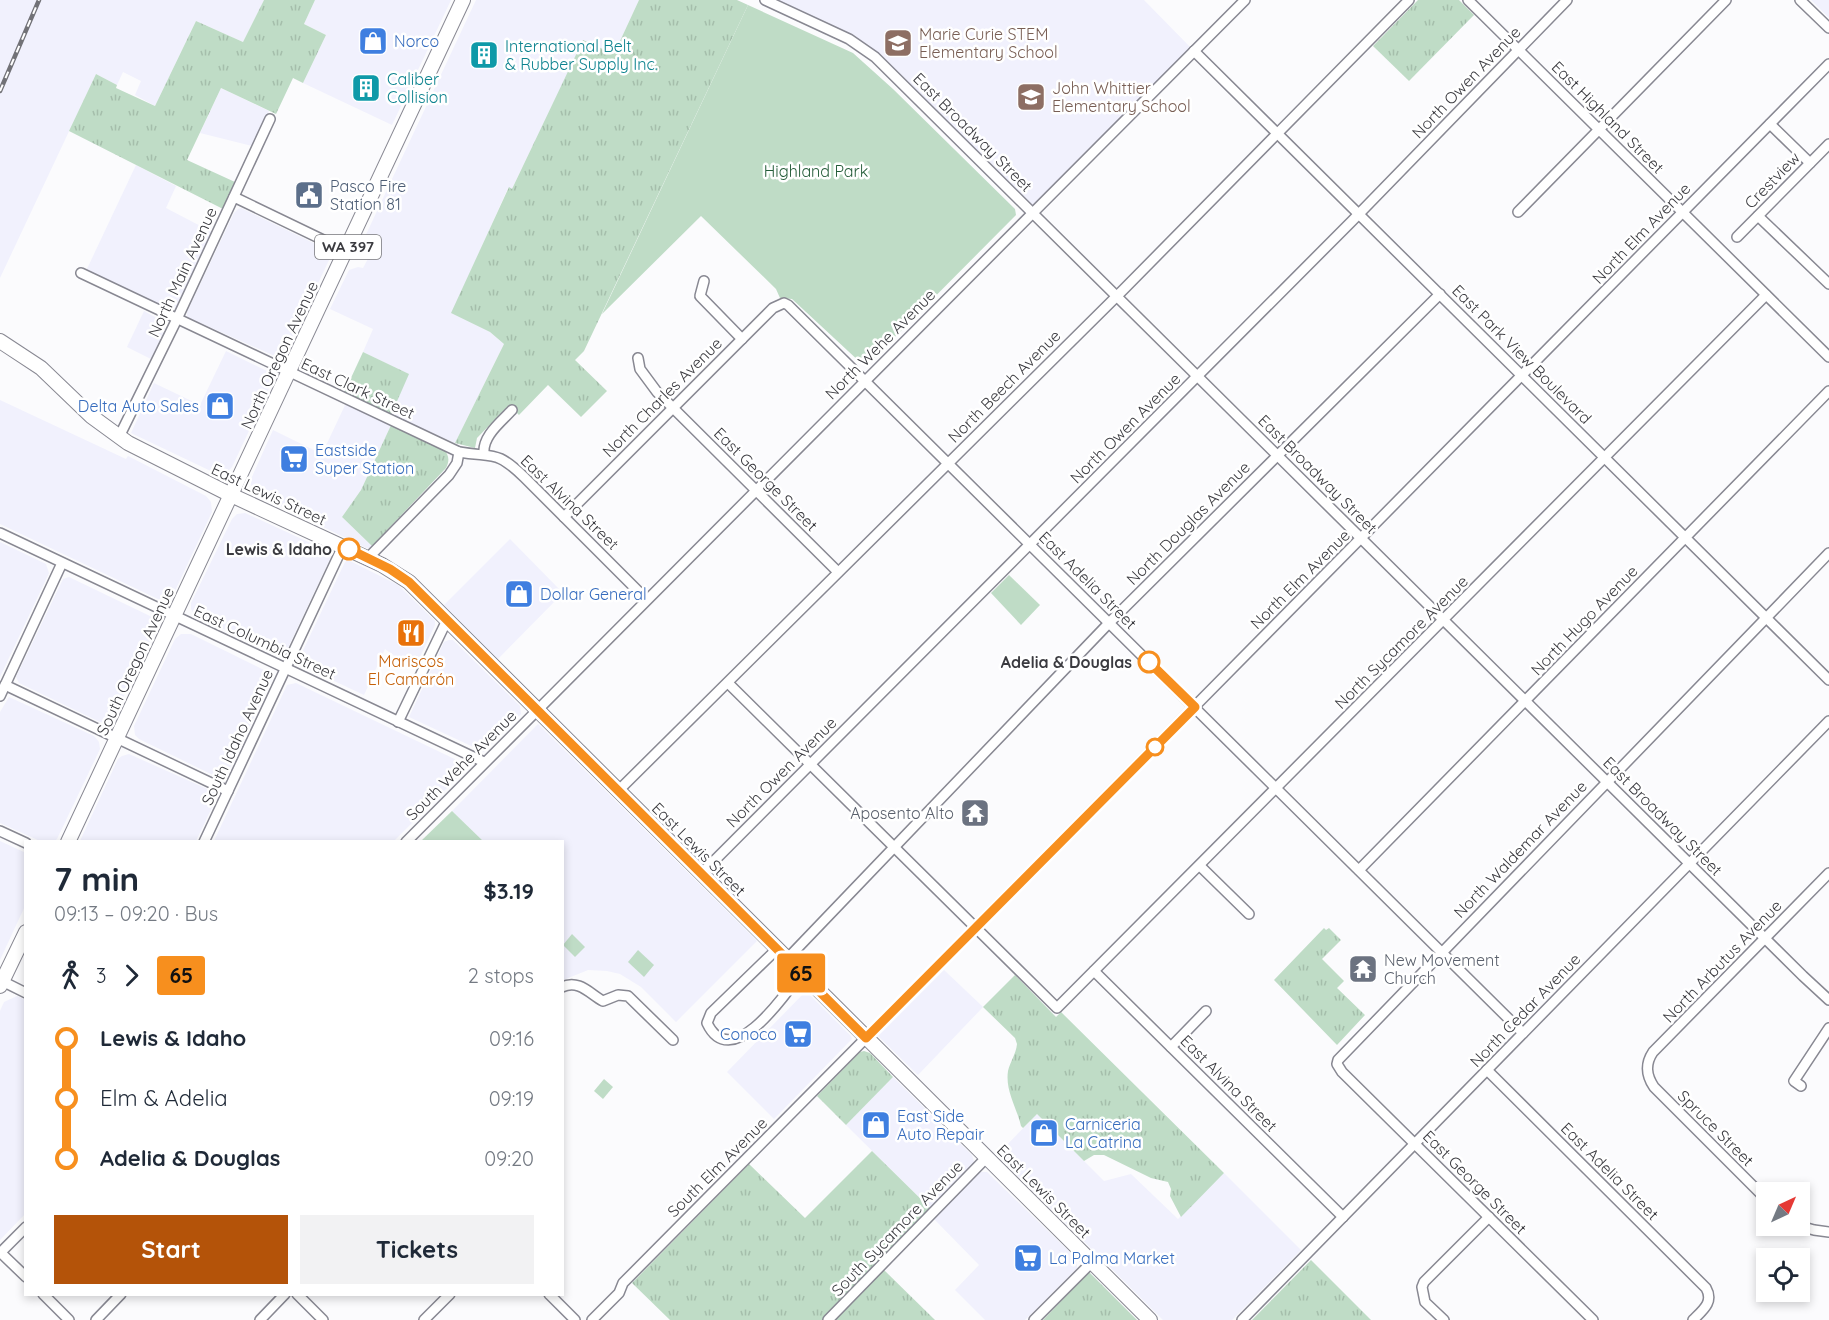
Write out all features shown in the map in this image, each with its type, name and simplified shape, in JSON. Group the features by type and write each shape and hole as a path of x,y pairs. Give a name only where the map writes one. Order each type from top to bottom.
{"main road":[{"name":"North Oregon Avenue","path":"231,495 463,0"},
{"name":"East Lewis Street","path":"0,341 41,368 91,416 119,437 231,495 343,546 402,577 1150,1320"},
{"name":"South Oregon Avenue","path":"69,840 231,495"},
{"path":"1,983 24,936"}],"street":[{"name":"East Broadway Street","path":"765,0 849,39 875,57 1829,1000"},
{"name":"North Wehe Avenue","path":"536,710 1245,0"},
{"name":"North Beech Avenue","path":"618,791 1279,134 1409,0"},
{"name":"East Highland Street","path":"1468,0 1829,357"},
{"name":"North Owen Avenue","path":"701,874 1359,214 1567,0"},
{"path":"1518,212 1726,0"},
{"path":"1800,0 1829,28"},
{"name":"East Park View Boulevard","path":"1194,51 1829,680"},
{"name":"North Elm Avenue","path":"866,1038 1829,64"},
{"name":"North Main Avenue","path":"119,437 270,119"},
{"path":"1770,124 1810,163"},
{"name":"Crestview","path":"1737,237 1829,144"},
{"path":"234,197 346,251"},
{"path":"1758,216 1827,277"},
{"name":"East Clark Street","path":"81,273 459,452"},
{"path":"704,281 700,296 742,339"},
{"name":"North Douglas Avenue","path":"801,973 773,1010 740,1038 729,1042 719,1040 715,1036 707,1023 711,1013 782,954 894,847 1109,622 1440,294"},
{"name":"North Sycamore Avenue","path":"975,928 1057,1008 1766,295"},
{"name":"East Adelia Street","path":"784,303 793,308 1523,1033"},
{"name":"North Charles Avenue","path":"564,517 773,308 784,303"},
{"name":"East George Street","path":"638,358 640,369 647,380 672,408 838,572"},
{"name":"North Hugo Avenue","path":"1359,870 1829,390"},
{"path":"484,454 483,447 488,437 512,410"},
{"path":"368,558 449,475 457,463 459,452"},
{"name":"East Alvina Street","path":"459,452 495,455 510,464 646,599"},
{"name":"East Columbia Street","path":"0,533 484,762"},
{"name":"South Idaho Avenue","path":"205,840 343,546"},
{"name":"North Waldemar Avenue","path":"1337,1064 1340,1056 1441,951 1829,553"},
{"path":"0,696 63,563"},
{"path":"398,722 447,620"},
{"path":"728,682 975,928"},
{"path":"5,685 228,791"},
{"name":"South Wehe Avenue","path":"408,840 536,710"},
{"name":"North Cedar Avenue","path":"1242,1320 1829,721"},
{"path":"0,831 24,842"},
{"path":"1200,866 1249,914"},
{"name":"North Arbutus Avenue","path":"1647,1075 1648,1062 1653,1052 1829,873"},
{"name":"East Alvina Street","path":"1094,971 1343,1217"},
{"path":"1,983 24,992"},
{"path":"564,986 573,984 582,987 603,1001 618,995 628,996 673,1040"},
{"path":"1171,1047 1206,1011"},
{"path":"1801,1086 1794,1081 1829,1028"},
{"name":"South Elm Avenue","path":"592,1320 619,1293 623,1283 866,1038"},
{"name":"East George Street","path":"1337,1064 1342,1072 1593,1320"},
{"name":"East Adelia Street","path":"1487,1070 1702,1282 1710,1294 1706,1307 1693,1320"},
{"name":"Spruce Street","path":"1647,1075 1654,1087 1756,1189"},
{"name":"South Sycamore Avenue","path":"828,1320 987,1157"},
{"path":"1444,1320 1425,1302 1421,1290 1424,1282 1489,1217"},
{"path":"24,1229 0,1252 24,1275"},
{"path":"1810,1229 1829,1232"},
{"path":"1034,1320 1092,1262"},
{"path":"45,1296 69,1320"},
{"path":"96,1320 119,1296"},
{"path":"260,1320 283,1296"},
{"path":"299,1296 323,1320"},
{"path":"424,1320 448,1296"},
{"path":"551,1296 575,1320"}],"shaded area":[{"path":"0,0 264,0 243,42 196,21 155,106 135,95 141,81 123,72 117,85 96,74 0,278"},
{"path":"315,0 451,0 392,125 303,83 326,35 304,24"},
{"path":"476,0 639,0 614,54 583,41 512,189 508,188 452,313 490,332 504,344 455,443 391,415 408,374 363,352 373,329 330,309 349,270 363,268 370,255 362,243"},
{"name":"John Whittier Elementary School","path":"765,0 1144,0 1194,51 1033,213 875,56"},
{"path":"1811,0 1829,0 1829,18"},
{"path":"221,88 269,111 252,146 200,133"},
{"path":"136,165 176,186 166,208 212,232 175,309 168,310 86,271"},
{"path":"241,208 329,252 330,258 286,351 277,357 187,317 187,312 234,213"},
{"path":"144,311 164,322 165,329 151,359 127,347"},
{"path":"226,351 267,371 272,382 232,467 227,472 217,474 131,433 154,383 200,405"},
{"path":"0,400 126,459 128,456 206,496 211,502 212,512 174,593 160,600 0,524"},
{"path":"346,403 392,423 361,490 342,517 372,546 370,548 256,494 251,485 251,479 273,430 322,454"},
{"path":"245,513 328,551 331,557 286,652 279,655 195,616 191,609 191,603 232,519 237,514"},
{"path":"510,539 563,593 498,659 444,605"},
{"path":"0,542 46,564 49,573 0,677"},
{"path":"348,560 398,585 435,621 414,670 385,649 364,695 300,665 298,661 345,562"},
{"path":"69,577 150,616 155,621 156,629 114,717 107,722 100,722 19,683 16,677 63,579"},
{"path":"181,634 191,634 272,674 273,677 225,778 221,779 135,735 134,726 175,639"},
{"path":"453,640 520,706 521,714 484,752 409,717 444,642"},
{"path":"296,683 465,764 466,769 395,840 214,840 287,685"},
{"path":"9,697 94,736 99,742 100,749 56,840 38,840 0,823 0,712"},
{"path":"538,724 757,941 676,1022 641,987 620,974 588,970 564,980 564,840 482,840 452,811"},
{"path":"129,754 214,792 216,799 196,840 80,840 118,759"},
{"path":"0,841 24,852 24,908 0,960"},
{"path":"944,970 983,1007 918,1075 878,1036"},
{"path":"806,991 852,1039 774,1119 727,1072"},
{"path":"17,996 24,999 24,1215 0,1240 0,1011 4,1002"},
{"path":"893,1077 972,1155 974,1161 972,1169 931,1209 846,1125"},
{"path":"1037,1114 1104,1181 1131,1174 1178,1219 1224,1173 1301,1250 1232,1320 1163,1320 997,1155"},
{"path":"980,1172 987,1172 1077,1259 1077,1268 1025,1320 985,1320 955,1290 979,1265 933,1218"}],"green space":[{"path":"264,0 315,0 304,24 326,35 303,83 293,78 276,114 221,88 187,160 235,182 223,209 69,131 96,74 117,85 116,88 155,106 196,21 243,42"},
{"path":"639,0 737,0 748,5 584,351 575,360 607,391 581,417 548,385 519,415 509,405 477,438 475,448 455,443 504,344 490,332 451,313 509,187 512,189 583,40 614,54"},
{"path":"1418,0 1459,0 1474,15 1409,81 1373,46"},
{"name":"Highland Park","path":"748,5 853,53 893,89 1015,209 1016,215 868,364 862,364 792,299 780,298 776,289 701,216 602,314"},
{"path":"363,352 409,374 391,415 344,393"},
{"path":"392,423 443,448 448,455 448,462 446,468 372,546 342,517 361,490"},
{"path":"1009,575 1040,605 1021,625 991,593"},
{"path":"452,811 482,840 422,840"},
{"path":"1324,928 1326,930 1329,928 1341,940 1322,959 1344,981 1337,988 1365,1015 1337,1045 1274,980"},
{"path":"572,934 585,947 575,957 564,944"},
{"path":"638,950 654,965 644,977 628,962"},
{"path":"1015,975 1056,1017 1061,1012 1224,1173 1181,1217 1170,1196 1171,1189 1168,1182 1151,1178 1104,1155 1094,1155 1084,1161 1037,1114 1023,1128 1021,1126 1008,1078 1017,1044 1015,1038 983,1007"},
{"path":"860,1052 870,1053 893,1077 846,1125 817,1096"},
{"path":"604,1079 613,1087 603,1099 594,1091"},
{"path":"872,1151 931,1209 822,1320 670,1320 632,1283 749,1164 805,1218"},
{"path":"1311,1260 1371,1320 1252,1320"},
{"path":"884,1270 935,1320 835,1320"},
{"path":"1089,1272 1137,1320 1043,1320"}],"railway":[{"path":"0,91 39,0"}],"bus line":[{"name":"65","path":"349,549 396,572 409,582 866,1038 1195,707 1149,662"}],"place":[{"name":"Norco","path":"373,41"},
{"name":"Marie Curie STEM Elementary School","path":"898,43"},
{"name":"International Belt & Rubber Supply Inc.","path":"484,55"},
{"name":"Caliber Collision","path":"366,88"},
{"name":"John Whittier Elementary School","path":"1031,97"},
{"name":"Pasco Fire Station 81","path":"309,195"},
{"name":"Delta Auto Sales","path":"220,406"},
{"name":"Eastside Super Station","path":"294,459"},
{"name":"Lewis & Idaho","path":"349,549"},
{"name":"Dollar General","path":"519,594"},
{"name":"Mariscos El Camarón","path":"411,633"},
{"name":"Adelia & Douglas","path":"1149,662"},
{"name":"Aposento Alto","path":"975,813"},
{"name":"New Movement Church","path":"1363,969"},
{"name":"Conoco","path":"798,1034"},
{"name":"East Side Auto Repair","path":"876,1125"},
{"name":"Carniceria La Catrina","path":"1044,1133"},
{"name":"La Palma Market","path":"1028,1258"}]}
